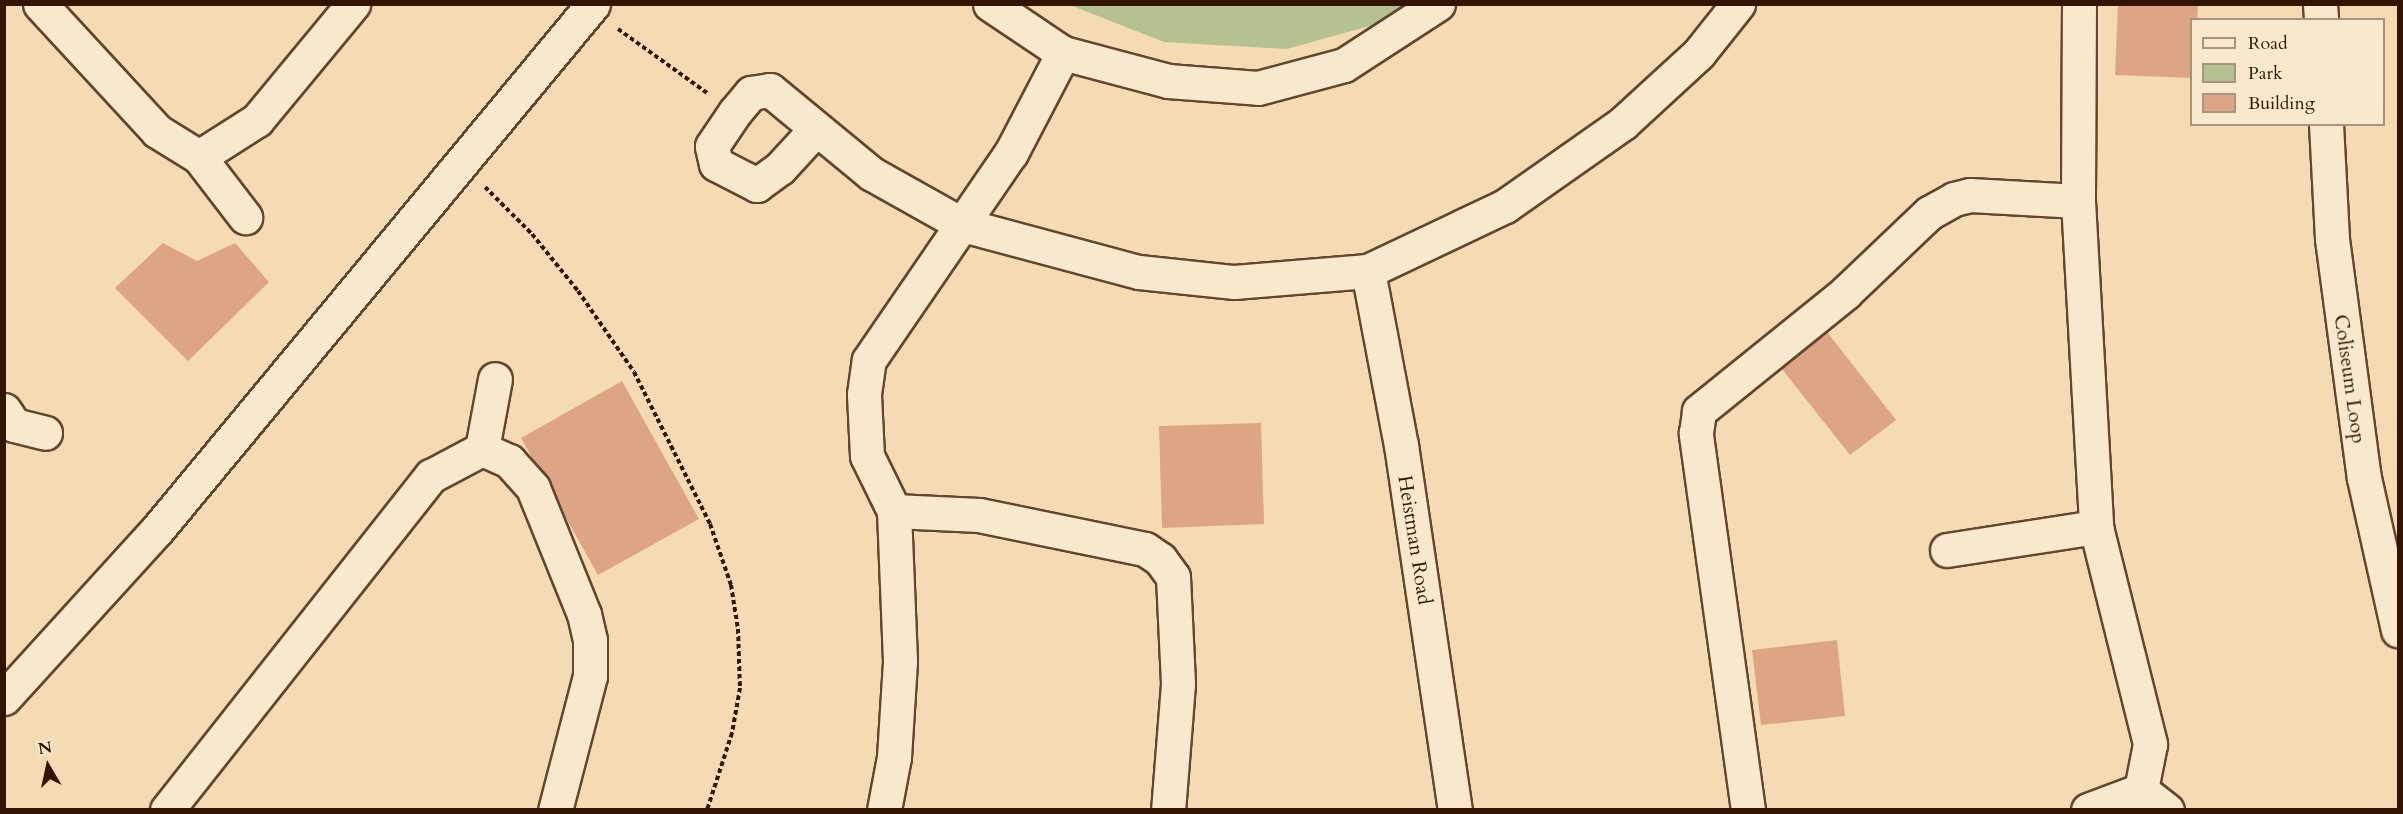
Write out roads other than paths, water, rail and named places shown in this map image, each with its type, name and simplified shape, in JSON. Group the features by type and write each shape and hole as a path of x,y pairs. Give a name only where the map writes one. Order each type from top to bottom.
{"street":[{"path":"40,4 158,131 199,157 245,217"},
{"path":"199,157 257,120 353,4"},
{"path":"990,4 1062,53 1168,81 1258,88 1344,66 1438,4"},
{"path":"815,129 780,168 757,185 716,164 712,147 735,112 752,93 770,90 872,174 963,225 1139,272 1234,282 1368,271 1505,206 1623,123 1699,53 1738,4"},
{"path":"2079,4 2078,201 2096,527 2150,744 2141,790"},
{"path":"4,698 157,530 591,7"},
{"path":"884,810 894,757 900,661 894,511 867,456 864,394 869,360 1011,153 1062,53"},
{"name":"Coliseum Loop","path":"2326,126 2332,239 2364,478 2398,630"},
{"path":"1748,810 1696,433 1699,411 1845,293 1929,213 1954,199 1970,195 2078,201"},
{"name":"Heistman Road","path":"1368,271 1401,445 1455,810"},
{"path":"482,449 495,379"},
{"path":"8,423 45,433"},
{"path":"482,449 508,461 533,488 584,614 590,640 590,676 559,798 537,810"},
{"path":"167,810 431,476 482,449"},
{"path":"894,511 979,516 1145,549 1160,559 1173,578 1178,684 1168,810"},
{"path":"1947,550 2096,527"},
{"path":"2088,810 2141,790"},
{"path":"2141,790 2167,810"}]}
